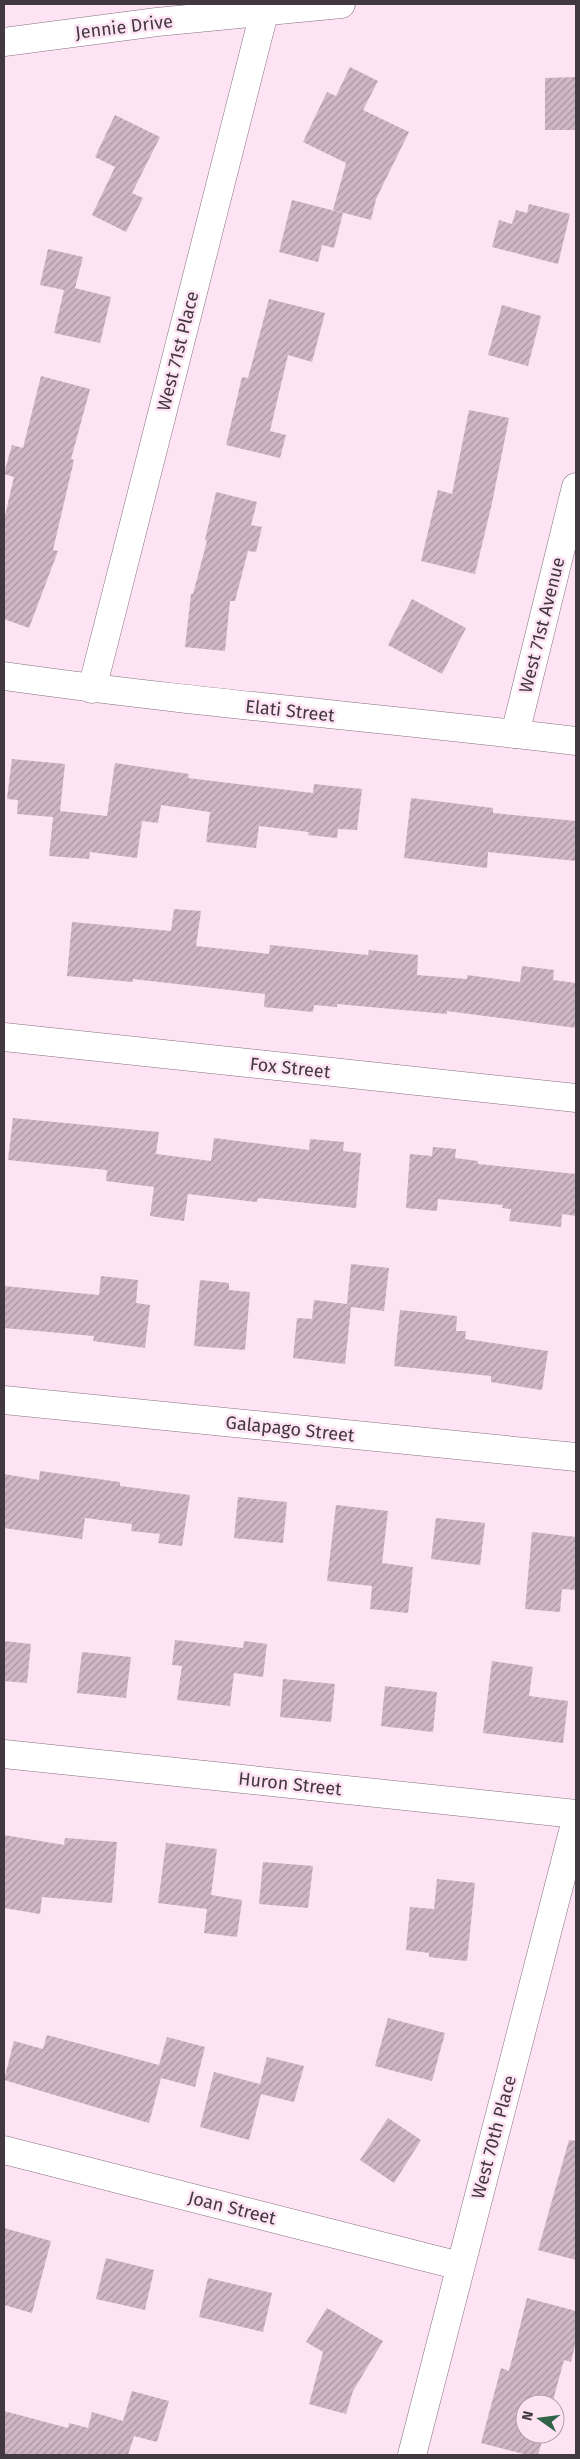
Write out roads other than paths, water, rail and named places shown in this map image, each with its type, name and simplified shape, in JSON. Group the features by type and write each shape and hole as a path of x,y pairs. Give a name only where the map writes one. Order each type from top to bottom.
{"street":[{"name":"Jennie Drive","path":"4,42 157,22 341,4"},
{"name":"West 71st Place","path":"92,689 264,13"},
{"name":"West 71st Avenue","path":"515,734 576,487"},
{"name":"Elati Street","path":"4,676 92,689 316,715 576,741"},
{"name":"Fox Street","path":"4,1038 576,1098"},
{"name":"Galapago Street","path":"4,1400 576,1458"},
{"name":"Huron Street","path":"4,1754 576,1814"},
{"name":"West 70th Place","path":"412,2455 576,1820"},
{"name":"Joan Street","path":"4,2150 460,2266"}]}
